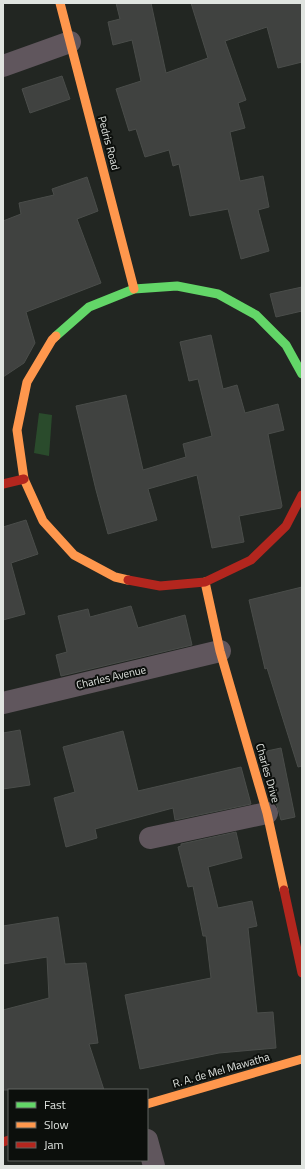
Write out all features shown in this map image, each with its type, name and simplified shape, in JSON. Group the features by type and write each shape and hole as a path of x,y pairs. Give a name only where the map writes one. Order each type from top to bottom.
{"main road":[{"name":"Pedris Road","path":"60,3 134,289"},
{"path":"302,374 286,345 256,315 218,294 177,286 134,289 89,307 52,340 27,382 17,430 24,479 43,520 74,554 115,577 160,586 205,582 251,560 286,526 302,495"},
{"path":"3,484 24,479"},
{"name":"Charles Drive","path":"205,582 220,651 267,813 302,973"},
{"name":"R. A. de Mel Mawatha","path":"148,1104 302,1059"}],"street":[{"path":"3,66 70,42"},
{"name":"Charles Avenue","path":"3,703 220,651"},
{"path":"150,838 267,813"},
{"path":"148,1144 154,1166"}],"shaded area":[{"path":"39,413 52,415 49,456 34,453"}],"building":[{"path":"116,3 151,3 166,73 208,58 191,3 302,3 302,62 278,68 267,27 225,41 246,100 238,103 245,128 230,132 240,181 263,176 269,207 258,210 269,251 241,259 228,209 190,216 179,164 173,166 169,150 145,157 136,129 129,131 116,89 141,81 132,40 113,45 108,22 120,19"},
{"path":"62,76 70,99 30,113 22,89"},
{"path":"87,177 98,211 77,219 101,283 26,312 35,343 24,363 3,377 3,221 21,214 19,203 54,195 52,189"},
{"path":"302,287 302,311 276,317 270,294"},
{"path":"211,335 223,389 237,385 245,413 278,404 284,430 268,434 282,506 281,508 239,516 244,542 212,548 197,475 148,489 157,520 108,534 76,406 126,395 143,470 186,457 183,444 212,436 198,379 189,381 180,342"},
{"path":"26,520 38,554 11,563 25,614 3,620 3,527"},
{"path":"302,587 302,766 298,767 267,668 265,669 249,600"},
{"path":"131,606 138,628 185,615 192,645 61,676 56,655 67,652 58,616 88,609 90,617"},
{"path":"20,730 30,785 3,789 3,733"},
{"path":"123,731 138,791 241,767 251,804 175,820 173,808 95,829 97,838 66,847 54,798 75,792 63,747"},
{"path":"281,748 295,817 281,820 262,752"},
{"path":"236,832 242,858 208,867 218,908 252,901 257,926 248,928 257,1013 273,1012 276,1048 219,1053 140,1069 125,995 211,978 206,936 203,936 193,886 188,887 178,847 181,846 181,844"},
{"path":"58,917 65,964 86,963 98,1043 89,1044 104,1089 3,1090 3,1010 49,998 47,957 3,964 3,926"}],"traffic: fast":[{"path":"56,336 89,307 134,289 177,286 218,294 256,315 286,345 302,374"}],"traffic: slow":[{"path":"60,3 134,289"},
{"path":"56,336 52,340 27,382 17,430 24,479 43,521 74,555 115,577 128,580"},
{"path":"205,582 220,651 267,813 284,890"},
{"path":"148,1104 302,1059"}],"traffic: jam":[{"path":"3,484 24,479"},
{"path":"128,580 160,586 205,582 251,560 286,526 302,495"},
{"path":"284,890 302,973"},
{"path":"3,1142 8,1140"}]}
